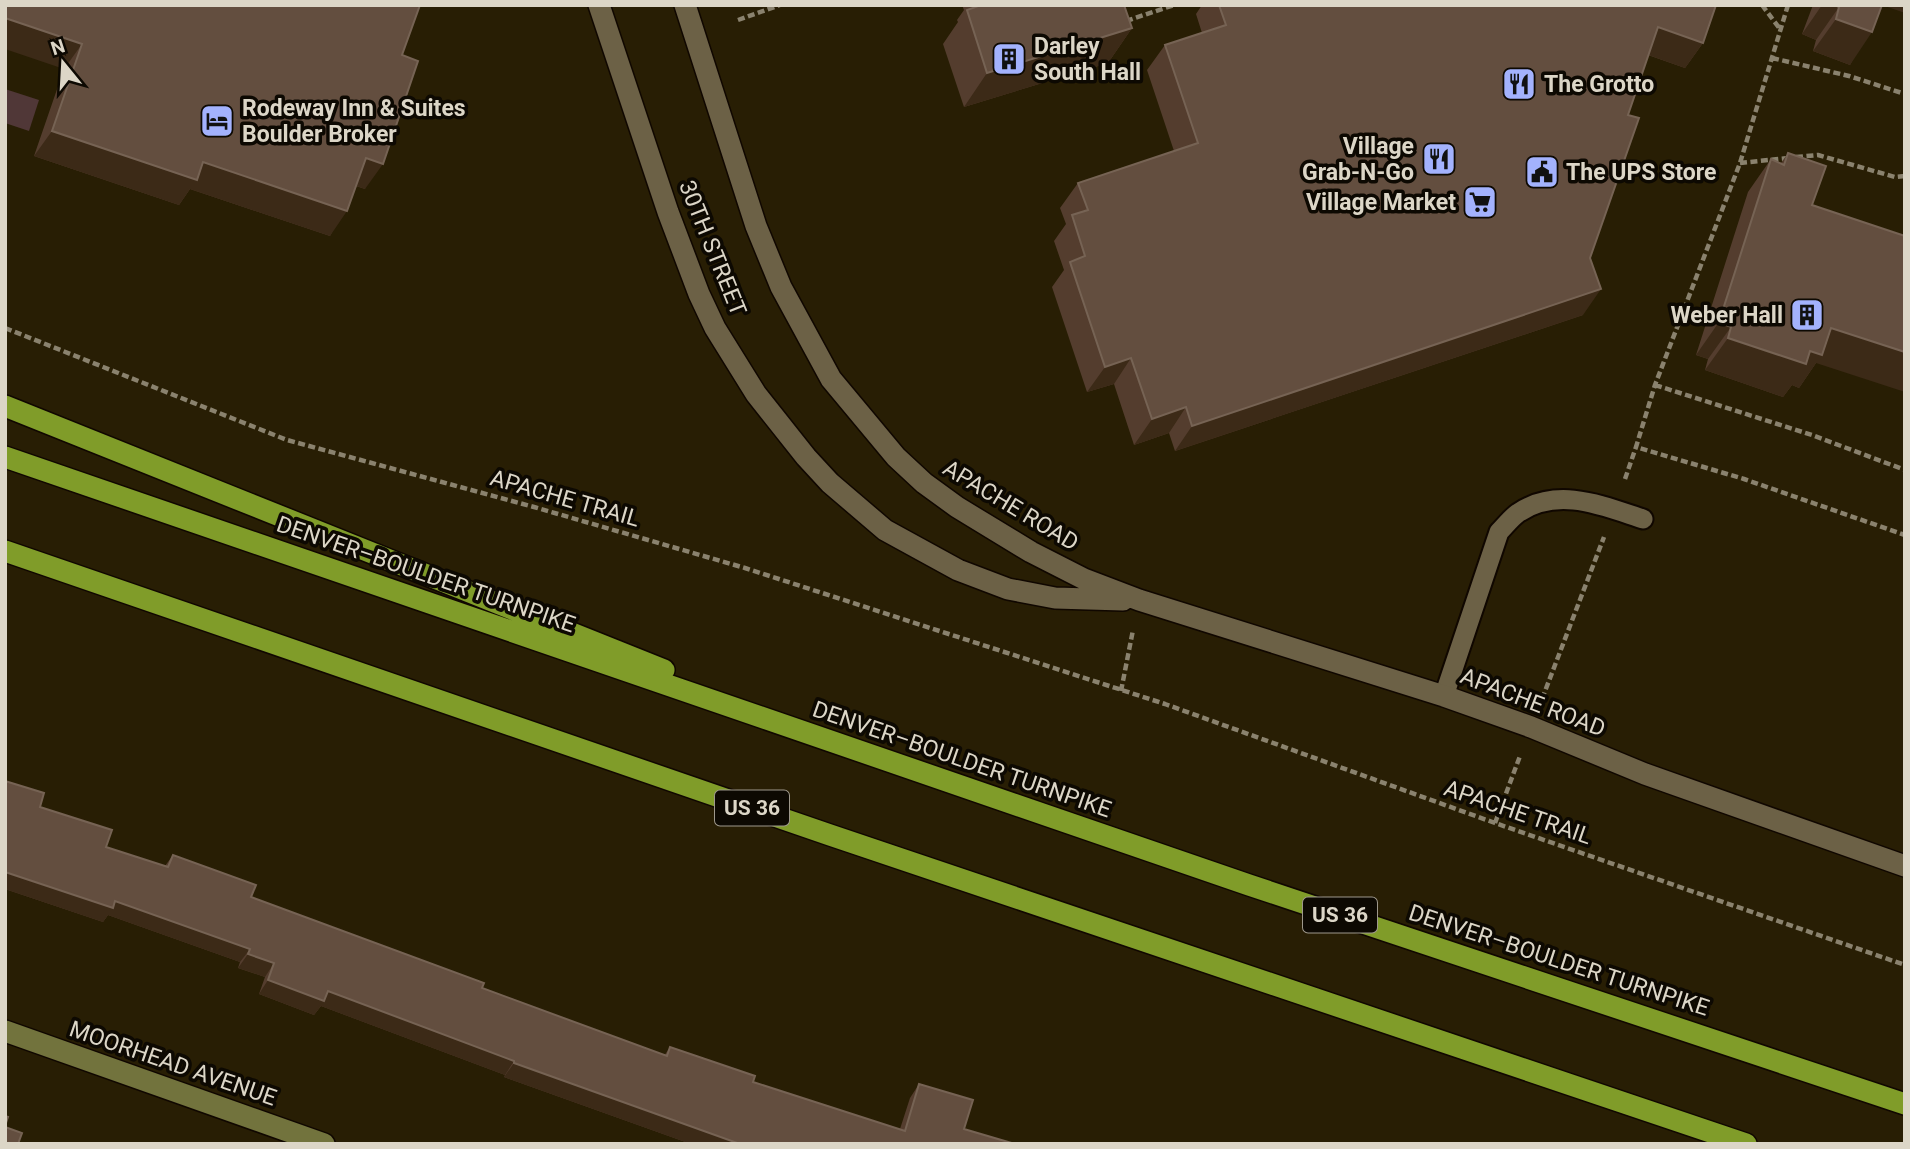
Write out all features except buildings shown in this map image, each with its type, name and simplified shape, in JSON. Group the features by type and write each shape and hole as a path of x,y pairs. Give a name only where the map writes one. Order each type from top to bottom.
{"highway":[{"path":"5,406 906,767"},
{"name":"DENVER–BOULDER TURNPIKE","path":"5,457 1249,885 1905,1104"},
{"name":"US 36","path":"5,551 843,839 1746,1144"}],"street":[{"name":"30TH STREET","path":"599,5 668,212 715,328 756,394 830,483"},
{"name":"APACHE ROAD","path":"685,5 756,226 781,287 831,379 872,430 915,474 957,507 1052,563 1084,579 1139,600 1444,696 1531,727 1645,774 1905,866"},
{"name":"APACHE ROAD","path":"830,483 885,530 916,549 958,570 1008,589 1055,598 1139,600"},
{"name":"MOORHEAD AVENUE","path":"5,1031 324,1144"}],"lane":[{"path":"1444,696 1499,532 1517,513 1536,504 1562,499 1582,500 1643,519"}],"path":[{"path":"738,20 780,5"},
{"path":"1119,24 1174,5"},
{"path":"1762,5 1781,29"},
{"path":"1495,823 1614,509 1655,385 1740,163 1788,5"},
{"path":"1772,58 1849,76 1905,94"},
{"path":"1740,163 1818,155 1895,177 1905,176"},
{"name":"APACHE TRAIL","path":"5,328 287,440 745,568 1165,704 1495,823 1905,965"},
{"path":"1655,385 1812,435 1905,470"},
{"path":"1636,447 1744,479 1905,535"},
{"path":"1121,691 1139,600"}],"shaded area":[{"path":"5,89 39,100 29,131 5,123"}],"place":[{"name":"Darley South Hall","path":"1009,59"},
{"name":"The Grotto","path":"1519,84"},
{"name":"Rodeway Inn & Suites Boulder Broker","path":"217,121"},
{"name":"Village Grab-N-Go","path":"1439,159"},
{"name":"The UPS Store","path":"1542,172"},
{"name":"Village Market","path":"1480,202"},
{"name":"Weber Hall","path":"1807,315"}]}
